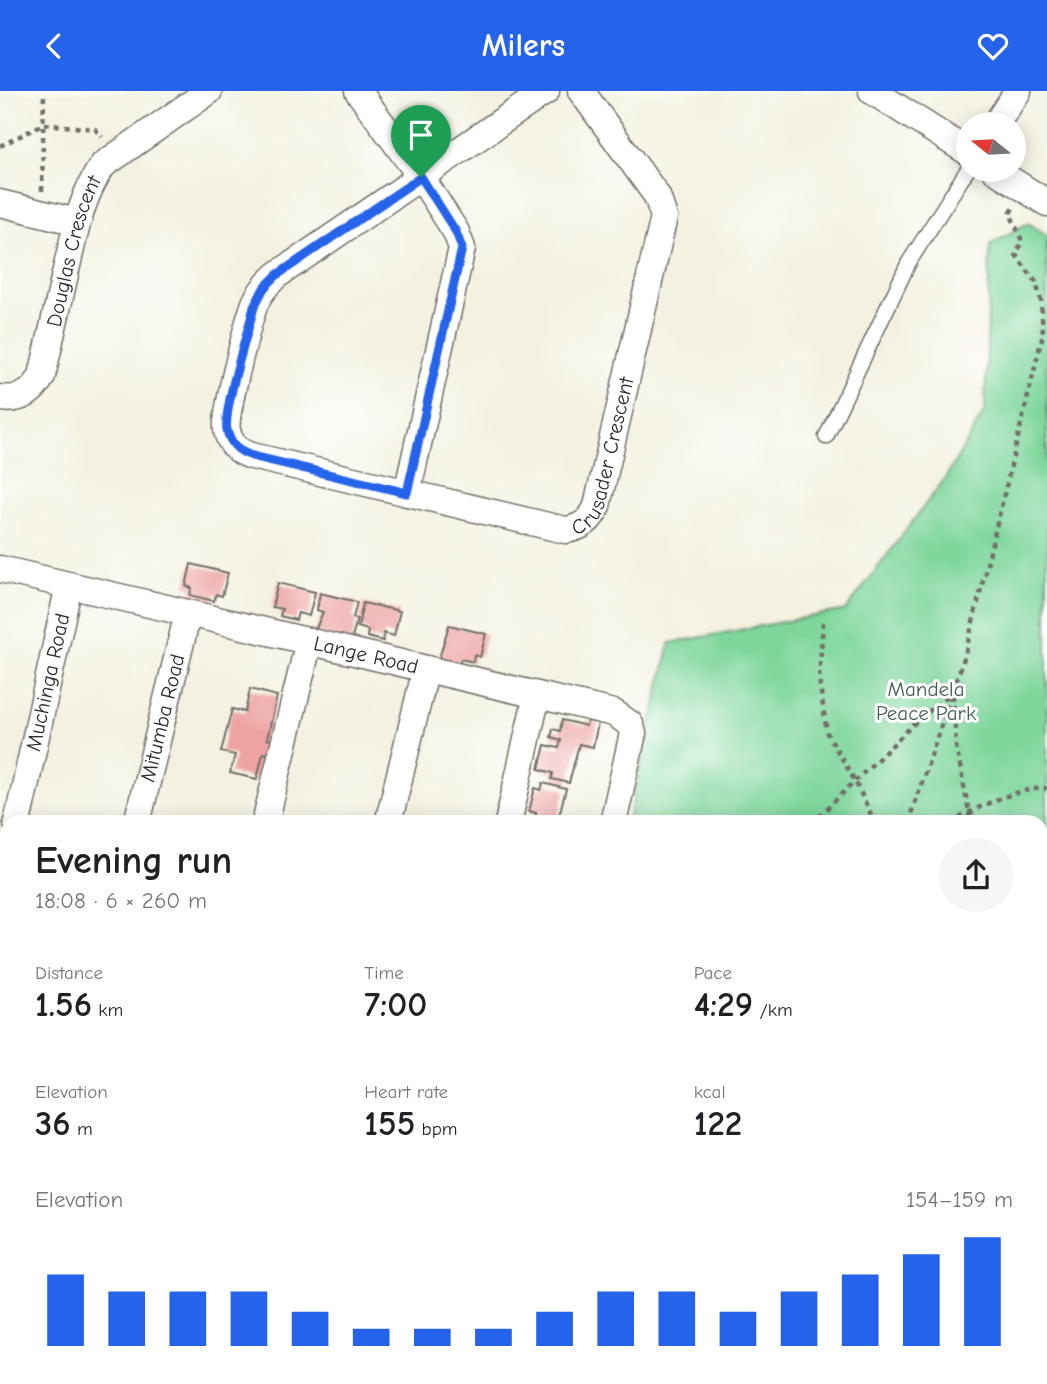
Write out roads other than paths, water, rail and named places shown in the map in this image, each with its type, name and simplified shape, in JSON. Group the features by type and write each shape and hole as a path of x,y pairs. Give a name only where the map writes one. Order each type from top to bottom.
{"street":[{"name":"Douglas Crescent","path":"0,398 12,399 27,394 42,376 77,222 94,178 103,165 209,91"},
{"path":"358,91 421,177 456,232 462,248 407,493"},
{"name":"Crusader Crescent","path":"546,91 277,275 264,288 254,307 226,417 229,436 237,449 244,454 565,530 584,524 590,519 597,506 664,216 657,196 581,91"},
{"path":"872,91 956,144"},
{"path":"1004,112 1018,91"},
{"path":"1014,182 1047,203"},
{"path":"0,203 77,222"},
{"name":"Lange Road","path":"0,569 614,713 631,724 632,743 615,815"},
{"name":"Muchinga Road","path":"19,815 69,585"},
{"name":"Mitumba Road","path":"139,815 188,613"},
{"path":"267,815 309,641"},
{"path":"390,815 426,669"},
{"path":"510,815 537,695"}],"lane":[{"path":"826,437 909,262 960,182"}],"park label":[{"name":"Mandela Peace Park","path":"926,701"}]}
